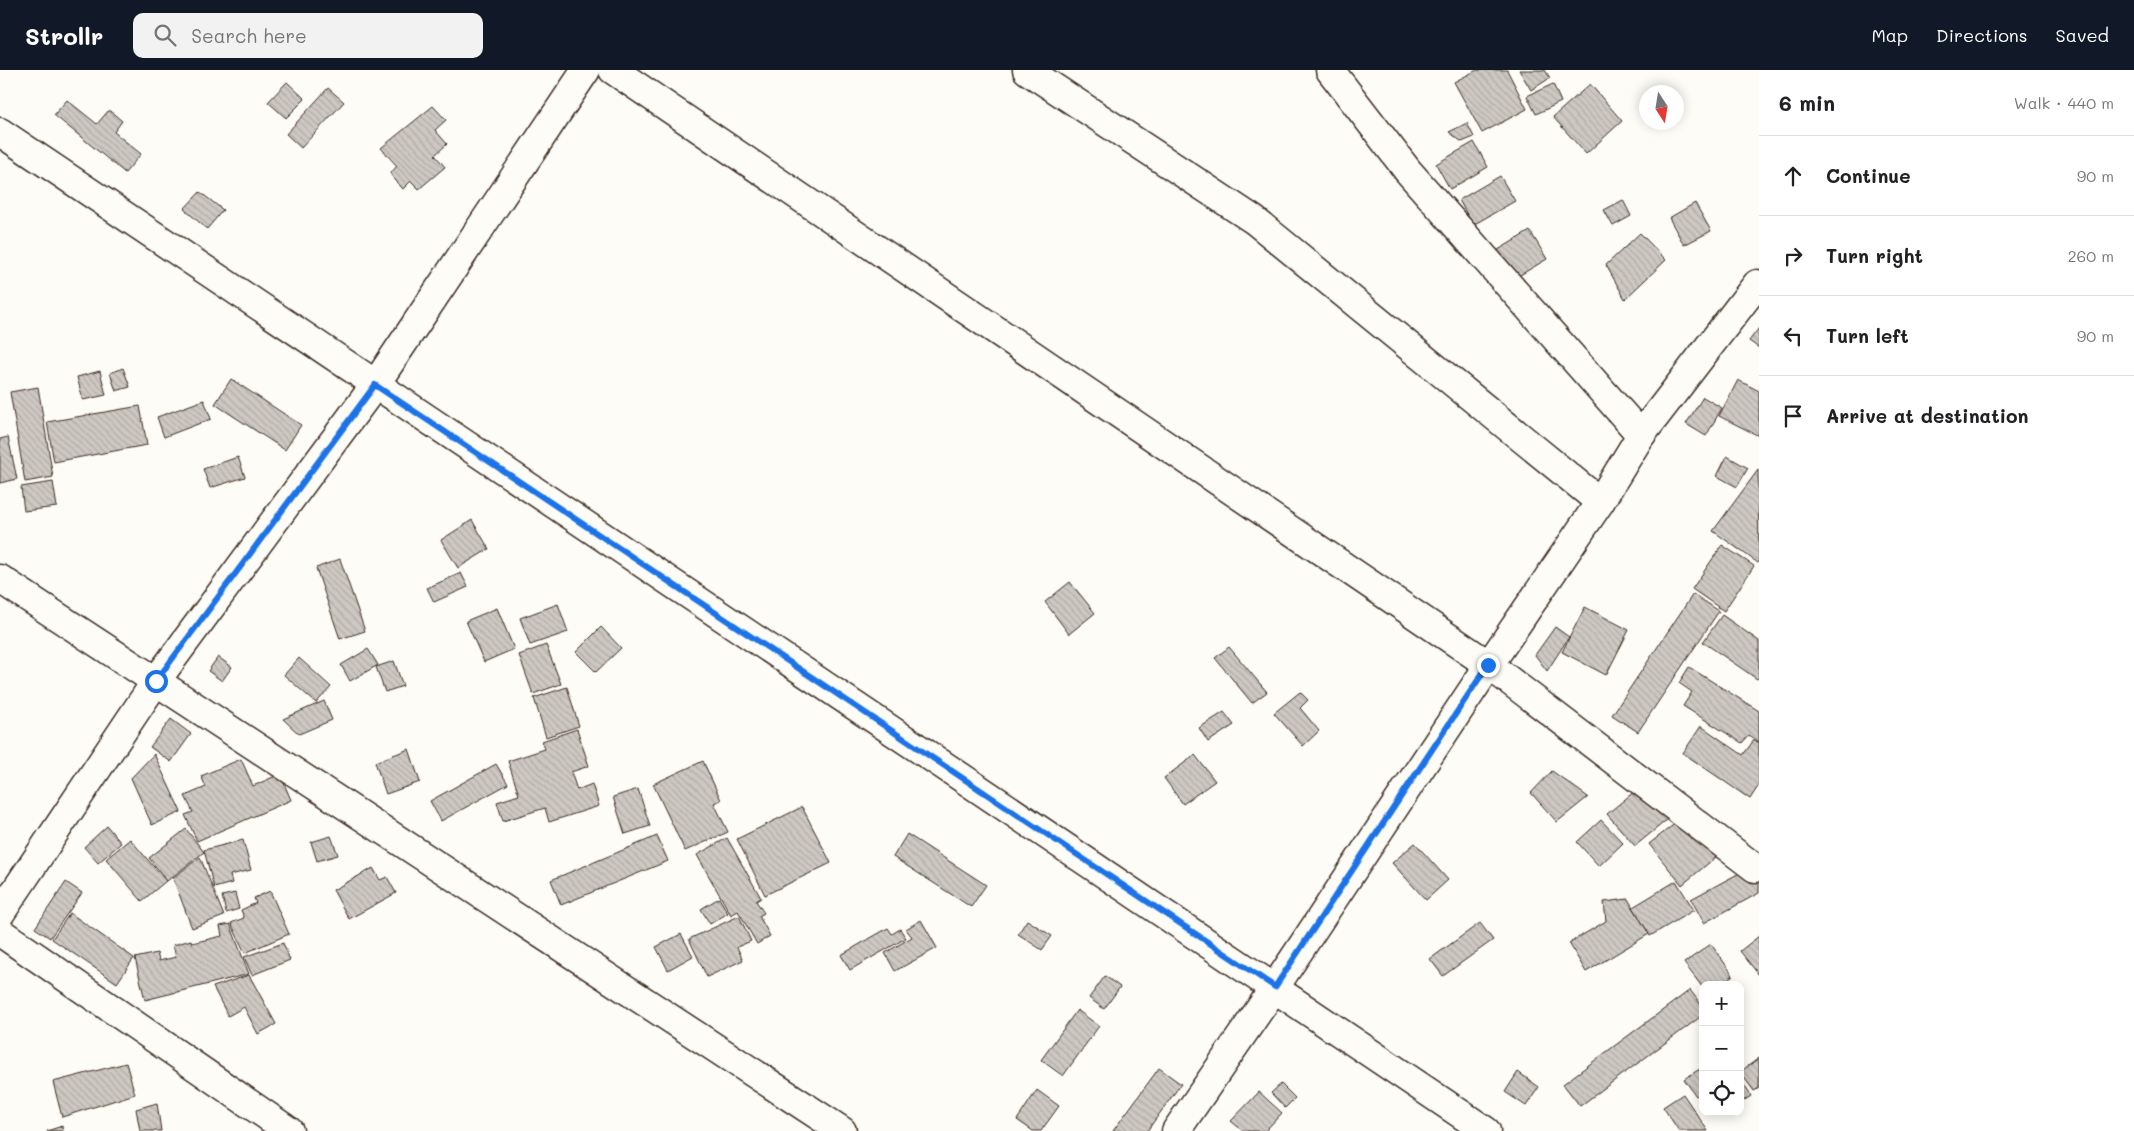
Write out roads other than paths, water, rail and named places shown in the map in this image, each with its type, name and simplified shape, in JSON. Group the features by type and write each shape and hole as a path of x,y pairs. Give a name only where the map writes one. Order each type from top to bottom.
{"street":[{"path":"0,914 156,681 375,385 586,70"},
{"path":"613,70 1488,665 1756,868"},
{"path":"1027,70 1254,220 1600,502"},
{"path":"1330,70 1408,171 1641,435"},
{"path":"0,132 1275,987 1486,1131"},
{"path":"1176,1131 1275,987 1488,665 1600,502 1641,435 1757,284"},
{"path":"0,579 842,1131"},
{"path":"0,932 289,1131"}]}
